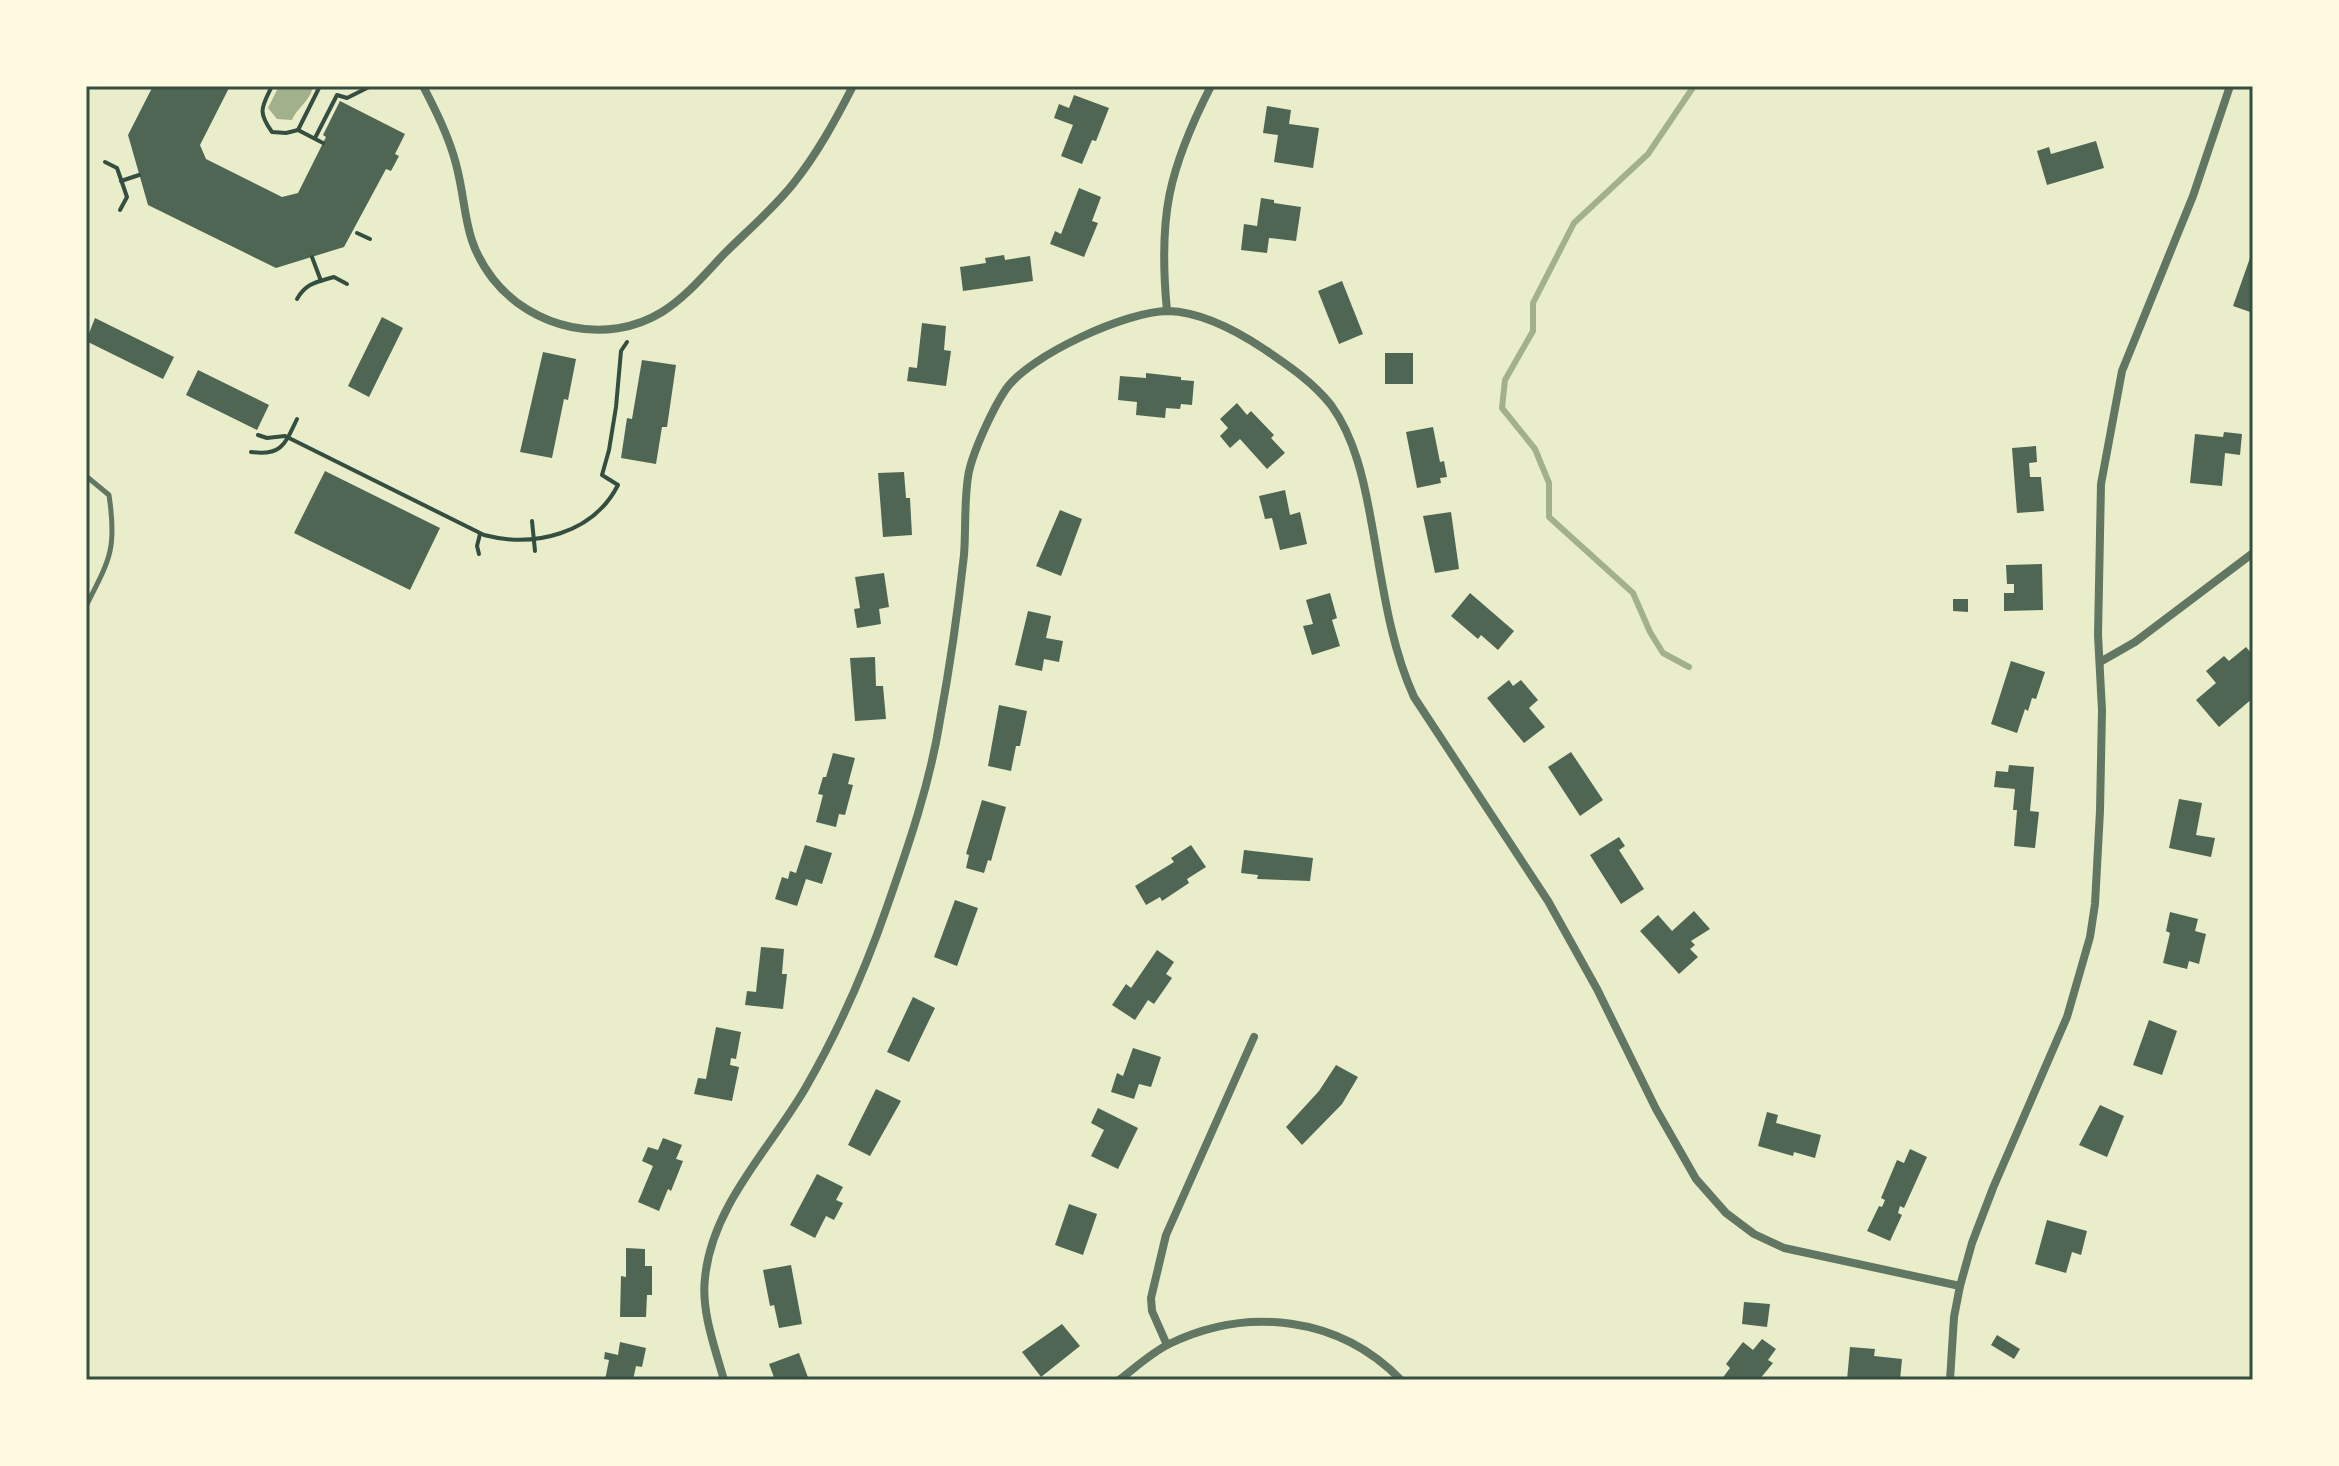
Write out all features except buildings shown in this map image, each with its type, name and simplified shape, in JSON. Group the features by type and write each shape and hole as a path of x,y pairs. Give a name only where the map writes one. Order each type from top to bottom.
{"street":[{"path":"423,86 456,163 468,235 494,280 528,310 551,321 573,328 607,330 624,329 661,312 685,294 791,186 827,137 853,86"},
{"path":"1167,311 1163,236 1167,202 1176,163 1211,86"},
{"path":"1950,1380 1954,1317 1960,1286 1993,1188 2067,1017 2090,937 2100,811 2101,484 2122,371 2193,196 2230,86"},
{"path":"724,1380 709,1324 704,1284 708,1257 727,1206 805,1090 846,1012 871,955 907,850 930,771 940,720 964,556 968,473 992,414 1007,388 1019,375 1047,355 1125,321 1167,311 1193,315 1244,336 1303,376 1330,404 1342,423 1357,459 1368,502 1394,643 1414,697 1548,901 1597,989 1656,1109 1696,1179 1726,1213 1754,1234 1784,1248 1960,1286"},
{"path":"2100,662 2135,642 2253,553"},
{"path":"1167,1345 1152,1311 1151,1298 1166,1235 1254,1037"},
{"path":"1119,1380 1167,1345 1214,1327 1240,1321 1284,1322 1323,1330 1361,1350 1401,1380"}],"lane":[{"path":"86,476 109,495 113,542 111,558 86,606"}],"path":[{"path":"272,86 261,110 263,120 272,132 298,130 323,143"},
{"path":"298,130 320,86"},
{"path":"315,138 337,95 347,98 371,86"},
{"path":"105,162 117,168 127,197 120,210"},
{"path":"121,181 139,175"},
{"path":"357,233 370,239"},
{"path":"312,257 321,281"},
{"path":"297,299 303,288 334,277 347,284"},
{"path":"258,435 288,438 480,534 496,538 550,538 590,518 618,485 602,475 616,407 621,351 625,343 632,341"},
{"path":"251,452 266,454 276,451 288,438 297,419"},
{"path":"532,521 535,551"},
{"path":"479,554 480,534"}],"shaded area":[{"path":"279,86 313,86 292,120 277,119 268,108"}],"waterway":[{"path":"1689,667 1663,653 1633,593 1549,517 1549,483 1535,449 1502,408 1505,380 1533,331 1533,303 1574,223 1648,154 1694,86"}]}
